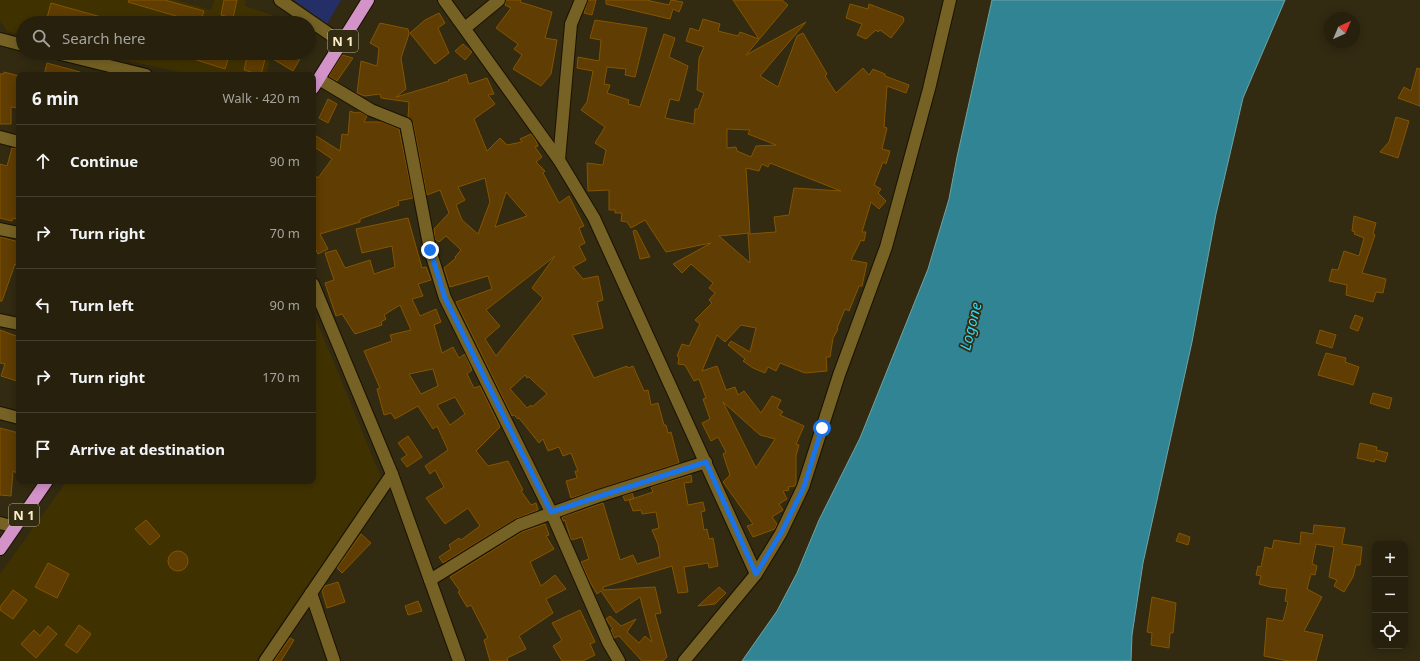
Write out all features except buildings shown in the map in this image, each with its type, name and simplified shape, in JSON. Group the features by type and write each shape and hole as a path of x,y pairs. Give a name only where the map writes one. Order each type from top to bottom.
{"highway":[{"name":"N 1","path":"316,83 368,0"},
{"name":"N 1","path":"0,549 45,484"}],"street":[{"path":"280,0 304,16"},
{"path":"444,0 559,160 594,218 756,574"},
{"path":"465,28 499,0"},
{"path":"559,160 571,24 580,0"},
{"path":"684,661 756,574 781,533 804,487 840,375 886,247 929,88 950,0"},
{"path":"316,24 342,42"},
{"path":"0,39 16,43"},
{"path":"85,60 134,72"},
{"path":"316,83 371,110 406,124 426,235 445,298 551,512 608,642 619,661"},
{"path":"0,137 16,141"},
{"path":"0,229 16,232"},
{"path":"316,291 392,474 459,661"},
{"path":"0,320 16,323"},
{"path":"0,413 16,417"},
{"path":"430,580 519,525 551,512 706,462"},
{"path":"265,661 392,474"},
{"path":"0,523 15,527"},
{"path":"311,593 334,661"}],"shaded area":[{"path":"0,0 176,0 211,10 214,0 246,0 245,6 272,15 16,16 16,33 7,31 0,20"},
{"path":"294,0 341,0 327,24"},
{"path":"124,60 270,60 268,72 179,72"},
{"path":"316,319 381,477 256,661 0,661 0,574 65,484 316,484"}],"water":[{"name":"Logone","path":"992,0 1285,0 1243,98 1216,214 1192,342 1143,563 1132,635 1131,661 742,661 777,611 797,573 819,520 860,438 928,269 949,199"}],"route":[{"path":"430,250 445,298 551,512 596,496 639,484 706,462 756,574 781,533 804,487 822,428"}]}
